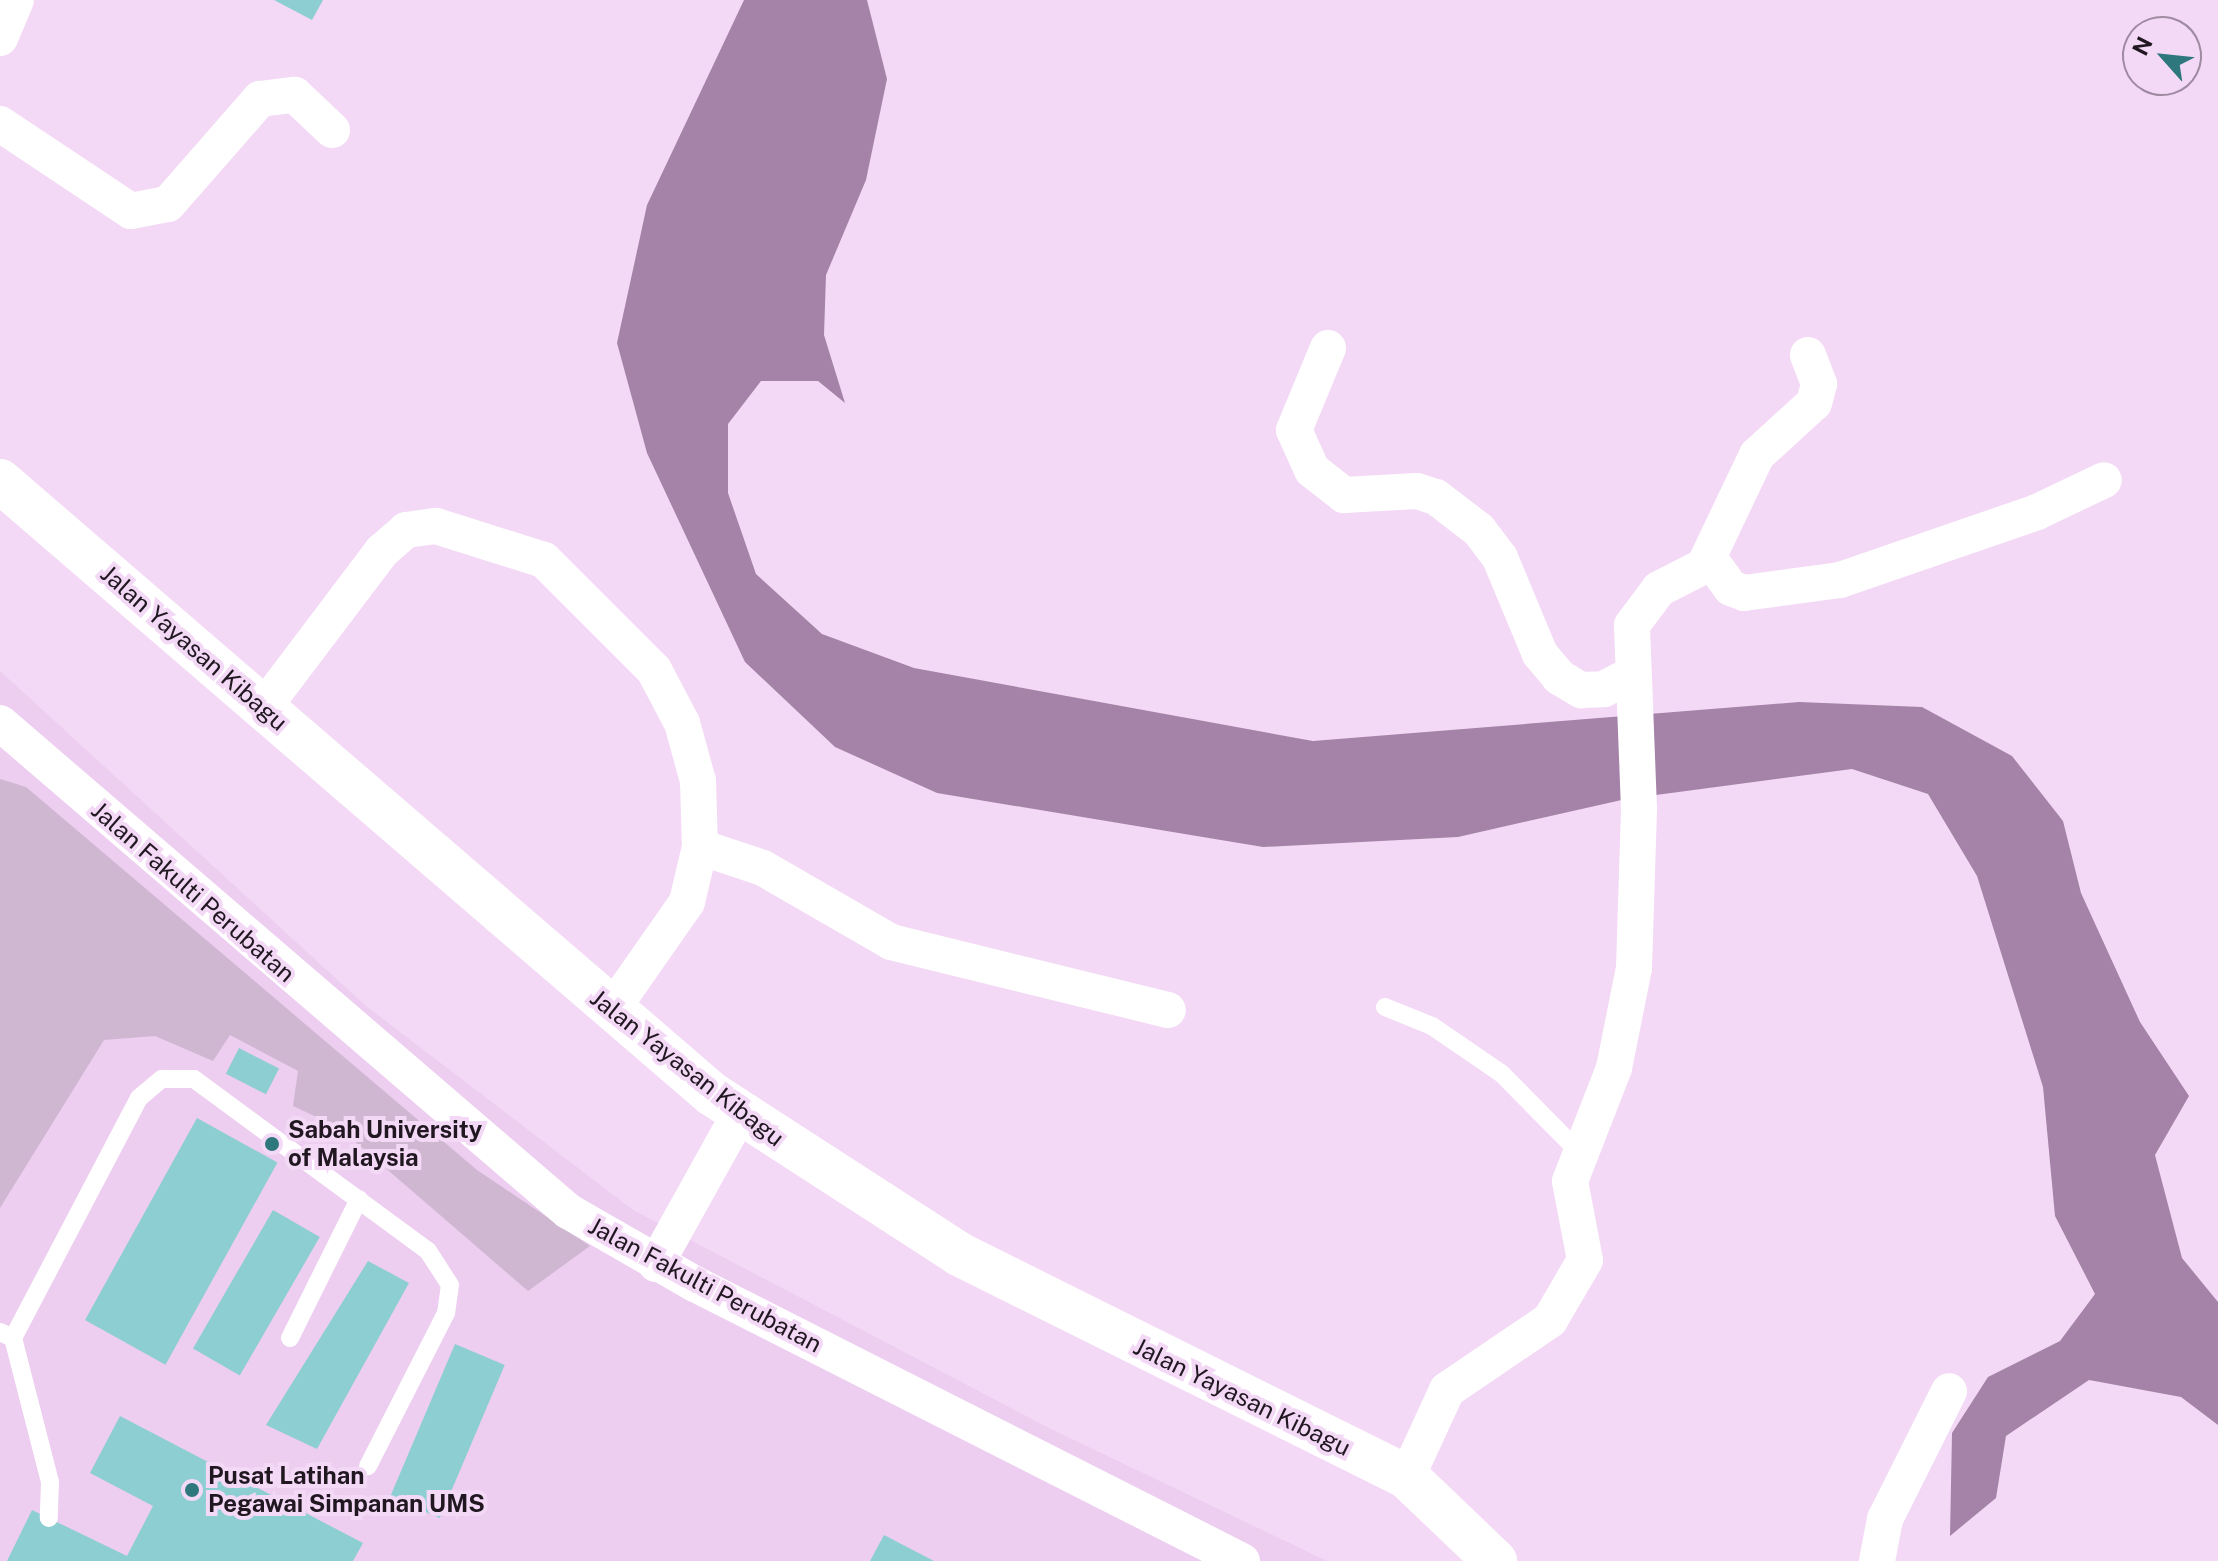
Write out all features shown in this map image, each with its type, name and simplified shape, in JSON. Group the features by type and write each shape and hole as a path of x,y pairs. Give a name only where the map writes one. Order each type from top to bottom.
{"street":[{"path":"0,38 16,0"},
{"path":"0,124 131,211 168,204 260,99 295,95 332,130"},
{"path":"1328,348 1294,430 1312,470 1344,495 1436,497 1479,530 1500,558 1540,654 1559,677 1581,690 1630,691"},
{"path":"1407,1477 1447,1390 1550,1320 1578,1279 1587,1245 1570,1181 1577,1150 1628,1020 1639,809 1630,691 1640,608 1709,558 1757,455 1814,403 1819,384 1808,355"},
{"path":"1709,558 1731,588 1744,593 1840,580 2037,512 2104,480"},
{"name":"Jalan Yayasan Kibagu","path":"0,481 611,1011 740,1113 959,1254 1407,1477 1495,1561"},
{"path":"264,707 382,551 406,530 436,526 544,560 654,670 682,723 698,781 700,847 687,902 611,1011"},
{"name":"Jalan Fakulti Perubatan","path":"0,723 542,1192 656,1264 1242,1561"},
{"path":"0,753 45,764"},
{"path":"700,847 763,868 891,942 1168,1010"},
{"path":"656,1264 740,1113"},
{"path":"1877,1561 1885,1519 1949,1391"}],"lane":[{"path":"1385,1007 1432,1026 1502,1074 1577,1150"},
{"path":"49,1518 50,1482 6,1335 139,1098 162,1079 194,1079 428,1251 452,1298 368,1466"},
{"path":"290,1338 359,1199"}],"shaded area":[{"path":"744,0 867,0 887,79 866,180 826,275 824,335 845,403 818,381 761,381 728,424 728,493 756,574 822,634 914,668 1313,741 1799,702 1922,707 2012,756 2063,821 2081,893 2140,1022 2189,1096 2155,1155 2182,1258 2218,1302 2218,1425 2181,1397 2089,1380 2006,1436 1996,1498 1950,1536 1952,1433 1988,1377 2060,1341 2095,1294 2055,1216 2043,1087 1977,876 1928,794 1852,769 1626,799 1458,837 1263,847 937,793 835,747 745,662 647,453 617,343 647,205"},
{"name":"Sabah University of Malaysia","path":"0,671 366,1006 633,1210 1051,1429 1327,1561 0,1561"},
{"path":"0,779 26,787 477,1170 590,1246 528,1291 338,1127 293,1106 298,1071 230,1035 213,1061 155,1036 104,1040 0,1208"}],"building":[{"path":"274,0 323,0 312,20"},
{"path":"239,1048 279,1068 266,1094 226,1074"},
{"path":"197,1118 277,1163 165,1365 85,1320"},
{"path":"273,1210 320,1237 240,1376 193,1349"},
{"path":"368,1261 409,1283 317,1449 266,1425"},
{"path":"455,1344 505,1365 440,1518 390,1497"},
{"name":"Pusat Latihan Pegawai Simpanan UMS","path":"120,1416 363,1543 353,1561 7,1561 32,1510 127,1556 153,1506 90,1473"},
{"path":"884,1535 934,1561 870,1561"}],"place":[{"name":"Sabah University of Malaysia","path":"272,1144"},
{"name":"Pusat Latihan Pegawai Simpanan UMS","path":"192,1490"}]}
